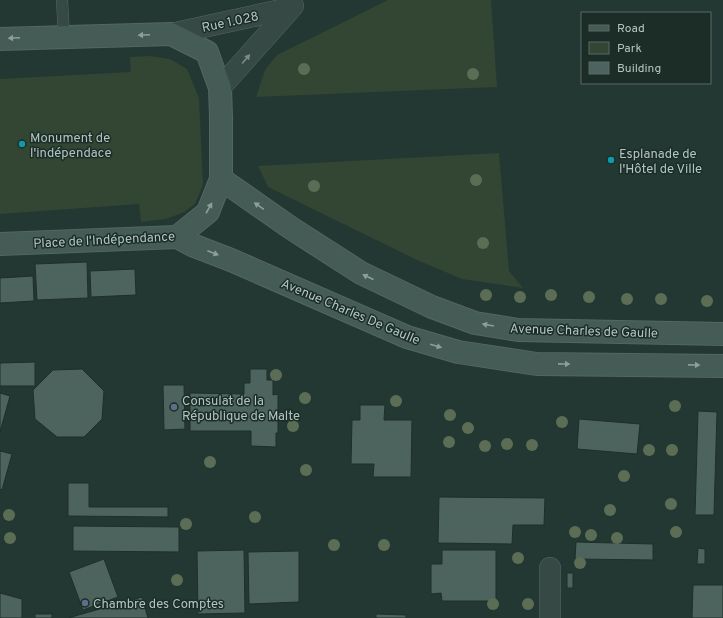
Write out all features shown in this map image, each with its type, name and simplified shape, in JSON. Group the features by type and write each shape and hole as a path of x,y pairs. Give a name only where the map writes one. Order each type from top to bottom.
{"main road":[{"name":"Place de l'Indépendance","path":"0,39 171,34 207,52 220,88 221,179 208,212 177,237 0,244"},
{"name":"Avenue Charles de Gaulle","path":"221,179 290,228 361,274 432,307 475,323 518,330 723,334"},
{"name":"Avenue Charles De Gaulle","path":"177,237 192,245 231,260 407,337 458,352 537,364 723,366"}],"street":[{"name":"Rue 1.028","path":"171,34 296,4"},
{"name":"Rue 1.028","path":"220,88 296,4"},
{"path":"550,568 550,618"}],"lane":[{"path":"62,0 64,37"}],"green space":[{"path":"388,0 491,0 497,87 256,97 265,70 277,55"},
{"path":"150,56 170,59 187,69 199,98 203,185 195,204 184,212 166,219 141,222 139,204 0,214 0,79 131,72 130,57"},
{"path":"499,153 509,271 523,288 462,279 417,260 268,187 258,166"}],"building":[{"path":"87,262 88,298 37,300 35,264"},
{"path":"135,269 136,295 91,297 90,271"},
{"path":"33,276 34,301 0,303 0,278"},
{"path":"35,362 35,386 0,386 0,363"},
{"path":"82,369 104,391 102,419 84,437 57,437 35,419 33,390 53,370"},
{"path":"250,369 267,369 267,380 273,380 273,395 278,394 278,433 276,433 276,447 251,446 251,431 190,431 190,393 244,394 244,383 250,383"},
{"name":"Consulat de la République de Malte","path":"163,385 184,385 185,429 164,430"},
{"path":"0,393 10,396 0,432"},
{"path":"360,405 385,405 384,420 412,420 411,477 373,477 374,464 351,464 352,420 360,420"},
{"path":"698,411 717,412 714,515 695,515"},
{"path":"579,419 640,424 637,454 577,449"},
{"path":"0,451 12,454 2,490 0,489"},
{"path":"68,483 89,483 89,507 168,507 168,517 68,516"},
{"path":"439,497 545,498 544,525 513,525 512,544 438,543"},
{"path":"73,526 179,527 179,552 73,551"},
{"path":"576,542 653,544 653,560 575,559"},
{"path":"698,548 705,549 705,564 697,564"},
{"path":"244,550 245,613 198,614 197,551"},
{"path":"442,550 496,550 496,601 442,601 441,593 431,594 431,564 442,564"},
{"path":"299,551 299,602 249,604 248,552"},
{"path":"104,559 118,597 83,610 69,572"},
{"path":"567,573 573,573 573,588 567,588"},
{"path":"693,585 723,585 723,618 692,618"},
{"path":"0,593 22,599 22,618 0,618"},
{"path":"142,597 148,618 68,618"},
{"path":"35,614 52,614 52,618 35,618"},
{"path":"376,614 406,615 406,618 376,618"}],"place":[{"name":"Monument de l'indépendace","path":"22,144"},
{"name":"Esplanade de l'Hôtel de Ville","path":"611,160"},
{"name":"Consulat de la République de Malte","path":"174,407"},
{"name":"Chambre des Comptes","path":"85,603"}]}
